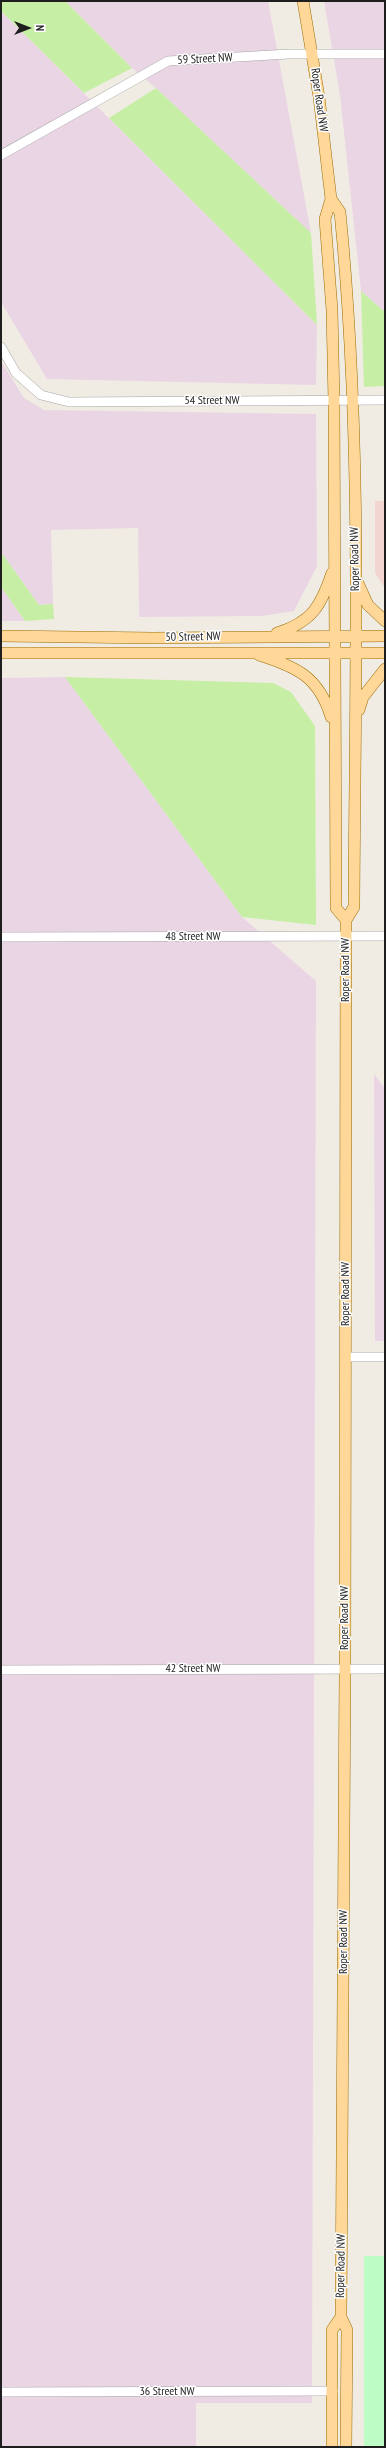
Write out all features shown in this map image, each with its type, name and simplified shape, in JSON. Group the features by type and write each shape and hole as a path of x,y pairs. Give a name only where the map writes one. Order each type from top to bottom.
{"main road":[{"name":"Roper Road NW","path":"303,1 312,54 331,199 325,219 332,310 334,401 334,731 336,908 346,920"},
{"name":"Roper Road NW","path":"331,199 340,212 350,330 353,400 356,636 354,907 346,920 346,1669 341,2317 347,2330 346,2447"},
{"path":"268,636 298,626 309,618 323,597 334,565"},
{"path":"355,576 368,605 385,621"},
{"name":"50 Street NW","path":"1,636 385,636"},
{"path":"249,652 288,664 310,679 323,695 334,731"},
{"name":"50 Street NW","path":"1,653 385,652"},
{"path":"355,728 363,697 385,669"},
{"name":"Roper Road NW","path":"332,2447 332,2330 341,2317"}],"street":[{"name":"59 Street NW","path":"1,155 168,61 312,54 385,54"},
{"name":"54 Street NW","path":"1,347 16,373 41,395 69,402 385,400"},
{"name":"48 Street NW","path":"1,937 385,936"},
{"path":"346,1357 385,1357"},
{"name":"42 Street NW","path":"1,1670 385,1669"},
{"name":"36 Street NW","path":"1,2392 332,2391"}],"shaded area":[{"path":"65,1 268,1 311,233 156,88 132,68"},
{"path":"324,1 385,1 385,312 361,291 340,95"},
{"path":"1,11 317,325 316,385 47,379 1,302"},
{"path":"1,361 24,398 44,410 316,414 317,566 294,611 261,616 139,617 138,528 51,530 53,604 39,605 1,552"},
{"path":"375,501 385,501 385,588 375,573"},
{"path":"1,587 25,621 1,621"},
{"path":"65,677 242,917 316,981 312,2403 196,2403 196,2447 1,2447 1,678"},
{"path":"374,1074 385,1089 385,1341 375,1341"}],"green space":[{"path":"1,1 65,1 132,68 84,93 1,11"},
{"path":"156,88 311,233 317,325 109,118"},
{"path":"361,291 385,312 385,386 364,387"},
{"path":"1,552 39,605 53,604 54,619 25,621 1,587"},
{"path":"65,677 273,683 291,692 315,726 316,925 242,917"},
{"path":"364,2256 385,2256 385,2447 364,2447"}]}
